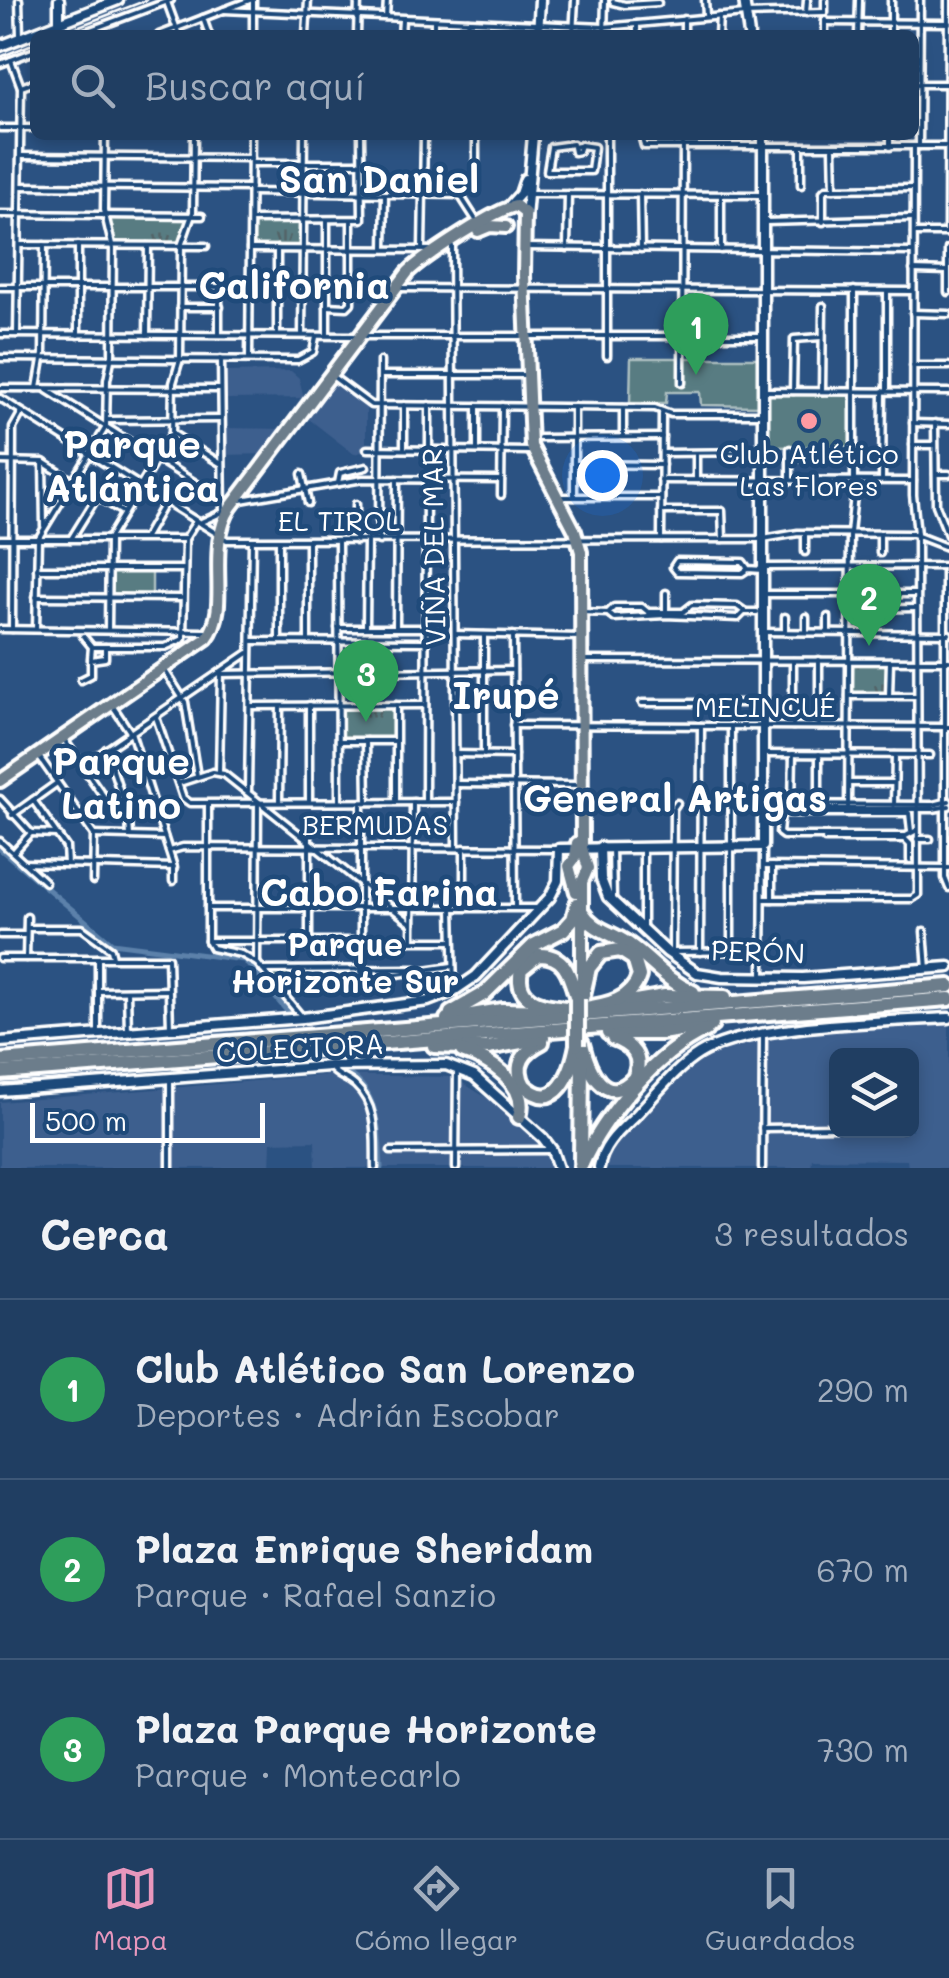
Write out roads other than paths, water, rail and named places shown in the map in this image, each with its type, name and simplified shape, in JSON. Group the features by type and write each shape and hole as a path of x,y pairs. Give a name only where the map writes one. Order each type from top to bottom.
{"highway":[{"path":"425,1022 460,1009 484,994 534,945 563,930 579,908 590,923 634,948 668,979 710,996"},
{"path":"579,1004 570,974 556,958 538,955 521,969 520,986 530,1000 546,1006 579,1004 614,1002 630,993 639,976 634,959 616,950 598,956 588,972 579,1004 579,1167"},
{"path":"0,1061 949,986"},
{"path":"341,1034 502,1010 658,996 802,998"},
{"path":"0,1075 949,999"},
{"path":"362,1045 488,1048 661,1033 853,1006"},
{"path":"579,1167 605,1121 665,1057 698,1034 733,1021"},
{"path":"608,1036 629,1045 638,1058 636,1075 623,1087 602,1085 592,1074 579,1040 570,1072 558,1089 543,1094 526,1087 519,1072 525,1054 543,1042 608,1036"},
{"path":"445,1046 474,1055 500,1073 522,1098 519,1117"}],"main road":[{"path":"506,208 501,219 519,246 529,451 577,539 581,660 575,863 579,1004"},
{"path":"0,783 207,644 218,630 217,536 360,336 421,264 506,208 522,208 526,219 523,289"},
{"path":"165,671 212,632 216,617 217,536 224,514 408,272 481,226 517,229 526,219"},
{"path":"525,336 532,450 555,498"},
{"path":"575,863 580,637"},
{"path":"39,756 113,706"}],"street":[{"path":"19,0 20,40"},
{"path":"59,0 59,24"},
{"path":"44,30 122,0"},
{"path":"172,30 252,0 252,30"},
{"path":"306,30 308,0"},
{"path":"357,30 358,0"},
{"path":"386,17 387,0"},
{"path":"536,30 538,0"},
{"path":"573,30 575,0"},
{"path":"604,27 605,0"},
{"path":"705,0 706,17"},
{"path":"744,0 747,30"},
{"path":"806,0 806,12"},
{"path":"825,0 825,30"},
{"path":"858,30 859,0"},
{"path":"891,0 891,30"},
{"path":"919,43 920,0"},
{"path":"913,233 948,233 948,0"},
{"path":"90,30 168,1 177,28"},
{"path":"613,2 626,5 658,1"},
{"path":"224,10 604,27 745,14 825,12"},
{"path":"718,30 719,16"},
{"path":"204,18 208,30"},
{"path":"402,18 402,30"},
{"path":"684,19 684,30"},
{"path":"434,20 434,30"},
{"path":"467,30 468,21"},
{"path":"825,22 948,24"},
{"path":"499,30 500,23"},
{"path":"46,30 59,24"},
{"path":"637,24 638,30"},
{"path":"20,40 30,36"},
{"path":"0,47 30,37"},
{"path":"0,64 30,53"},
{"path":"11,60 21,88 17,334"},
{"path":"21,88 30,84"},
{"path":"919,84 948,84"},
{"path":"0,128 30,128"},
{"path":"36,629 38,539 106,423 113,287 112,246 105,214 105,140"},
{"path":"108,629 109,538 172,434 173,389 180,359 180,246 193,216 194,140"},
{"path":"249,360 252,140"},
{"path":"302,335 304,140"},
{"path":"250,220 360,219 360,140"},
{"path":"422,248 424,140"},
{"path":"476,140 476,176"},
{"path":"506,208 523,188 530,140"},
{"path":"526,219 531,140"},
{"path":"573,140 575,146"},
{"path":"607,140 607,356"},
{"path":"642,140 644,146 948,146"},
{"path":"682,384 683,140"},
{"path":"762,977 764,140"},
{"path":"828,140 834,189"},
{"path":"858,140 858,147"},
{"path":"890,140 890,146"},
{"path":"914,831 917,534 913,480 913,218 917,140"},
{"path":"575,146 593,146 591,172 547,171 551,147 575,146"},
{"path":"801,147 802,184"},
{"path":"20,156 361,163"},
{"path":"459,177 460,194 481,226"},
{"path":"20,186 460,194"},
{"path":"823,222 826,190 914,188"},
{"path":"384,248 385,194"},
{"path":"528,194 765,195"},
{"path":"567,248 568,194"},
{"path":"640,194 640,249"},
{"path":"721,250 722,194"},
{"path":"0,214 202,216"},
{"path":"766,222 913,218"},
{"path":"327,220 327,336"},
{"path":"327,306 352,303 351,220"},
{"path":"19,244 206,246"},
{"path":"40,388 44,245"},
{"path":"78,245 78,334"},
{"path":"147,335 148,246"},
{"name":"VIÑA DEL MAR","path":"452,246 456,848"},
{"path":"525,247 913,252"},
{"path":"250,249 422,248 438,252"},
{"path":"948,248 948,292"},
{"path":"276,335 277,249"},
{"path":"913,270 949,271"},
{"path":"220,287 220,335"},
{"path":"0,288 249,287"},
{"path":"400,288 913,290"},
{"path":"848,807 854,290"},
{"path":"882,480 887,291"},
{"path":"822,391 823,306"},
{"path":"180,307 220,307"},
{"path":"913,314 949,314"},
{"path":"0,334 764,336"},
{"path":"0,358 303,359 313,352 316,336"},
{"path":"793,391 794,338 822,337"},
{"path":"92,647 170,646 183,639 184,539 197,522 224,514 220,463 222,359"},
{"path":"379,540 380,361"},
{"path":"913,366 949,366"},
{"path":"380,375 525,375"},
{"path":"332,376 366,403 764,414"},
{"path":"40,388 106,423 221,498"},
{"path":"1,393 40,388 220,389"},
{"path":"764,391 949,392"},
{"path":"1,393 22,412 217,536"},
{"path":"404,404 404,449"},
{"path":"428,404 429,450"},
{"path":"477,406 477,450"},
{"path":"501,495 502,406"},
{"path":"574,407 574,497"},
{"path":"623,408 623,437"},
{"path":"12,629 13,426 22,412"},
{"path":"661,539 662,412"},
{"path":"106,423 220,418"},
{"path":"913,423 949,424"},
{"path":"932,541 948,535 937,508 935,424"},
{"path":"172,434 220,463"},
{"path":"540,438 662,437"},
{"path":"913,444 936,445"},
{"path":"368,449 529,451"},
{"path":"790,449 790,480"},
{"path":"662,453 764,452"},
{"path":"696,453 696,480"},
{"path":"790,458 854,458"},
{"path":"0,460 42,462 124,514"},
{"path":"42,462 44,526"},
{"path":"574,464 662,465"},
{"path":"338,483 340,474 366,467"},
{"path":"302,474 308,503"},
{"path":"936,474 949,474"},
{"path":"242,500 379,478 501,480"},
{"path":"396,628 397,479"},
{"path":"426,480 426,802"},
{"path":"662,480 913,480"},
{"path":"252,485 255,495 260,497"},
{"path":"72,539 97,497"},
{"path":"555,498 661,497"},
{"path":"143,539 165,502"},
{"path":"356,504 356,540"},
{"path":"661,511 722,511 723,539"},
{"path":"804,552 805,533"},
{"name":"EL TIROL","path":"217,536 252,541 308,541 764,539 805,533 917,534"},
{"path":"880,534 880,553"},
{"path":"917,534 949,548"},
{"path":"0,539 184,539"},
{"path":"338,540 339,802"},
{"path":"366,628 367,540"},
{"path":"248,794 252,541"},
{"path":"279,541 279,641"},
{"path":"308,541 308,641"},
{"path":"748,569 743,562 677,561 673,567 676,572 742,573 764,568 947,566 949,888"},
{"path":"36,568 184,569"},
{"path":"666,592 666,614"},
{"path":"763,594 917,594"},
{"path":"874,632 878,594"},
{"path":"36,597 184,598"},
{"path":"579,612 608,613 618,606 642,606 648,613"},
{"path":"683,614 692,606 737,606 744,612 758,612"},
{"path":"849,609 917,608"},
{"path":"608,613 614,618 648,613 738,618 744,612"},
{"path":"828,616 828,632"},
{"path":"784,617 785,632"},
{"path":"806,617 806,632"},
{"path":"338,628 425,628"},
{"path":"0,629 212,632"},
{"path":"763,632 947,634"},
{"path":"455,634 580,637"},
{"path":"484,635 484,755"},
{"path":"513,635 516,907"},
{"path":"81,680 90,674 92,660 92,647 83,636"},
{"path":"250,642 426,642"},
{"path":"92,660 105,658 105,647"},
{"path":"82,766 221,674 250,650"},
{"path":"581,660 947,661"},
{"path":"793,660 793,726"},
{"path":"819,660 819,727"},
{"path":"890,660 890,696"},
{"path":"221,674 513,670"},
{"path":"165,671 184,699 198,776"},
{"path":"219,772 221,674"},
{"path":"848,696 917,696"},
{"path":"642,703 763,704"},
{"path":"396,705 396,802"},
{"path":"250,706 426,705"},
{"path":"113,706 130,732 174,867 173,881"},
{"path":"279,803 280,706"},
{"path":"308,706 309,803"},
{"path":"156,717 184,801 456,802"},
{"name":"MELINCUÉ","path":"514,725 947,728"},
{"path":"700,952 701,726"},
{"path":"731,726 731,952"},
{"path":"338,740 396,740"},
{"path":"65,741 109,804"},
{"path":"361,980 366,741"},
{"path":"106,749 125,806 130,836"},
{"path":"456,754 514,755"},
{"path":"763,754 930,755"},
{"path":"792,754 792,806"},
{"path":"819,754 819,804"},
{"path":"894,805 895,754"},
{"path":"39,756 94,835 93,882"},
{"path":"178,783 219,772 412,924"},
{"path":"12,815 58,783"},
{"path":"848,783 894,783"},
{"path":"456,784 578,785"},
{"path":"0,799 31,833 57,834"},
{"path":"33,800 66,846 67,864"},
{"path":"412,802 412,940"},
{"path":"257,963 258,803"},
{"path":"85,822 109,804 125,806"},
{"path":"208,804 208,941 212,948 241,954 257,963 301,1018"},
{"path":"677,804 673,809 670,952 762,952"},
{"path":"763,806 947,804"},
{"path":"792,806 917,807"},
{"path":"762,900 916,899 917,866 914,831 909,813 779,816 779,833 783,836 906,836 914,831"},
{"path":"309,818 309,940"},
{"path":"13,853 31,833"},
{"path":"94,835 164,836"},
{"path":"825,839 930,839"},
{"path":"0,841 46,882"},
{"path":"910,860 915,842"},
{"name":"BERMUDAS","path":"169,851 183,847 311,846 559,848 575,863 600,846 763,846"},
{"path":"600,846 602,884 613,902"},
{"path":"612,846 613,902"},
{"path":"642,929 643,846"},
{"path":"464,848 464,907"},
{"name":"COLECTORA","path":"0,1042 414,1005 454,990 480,972 541,908 575,863 559,848"},
{"path":"24,863 174,867"},
{"path":"763,866 947,868"},
{"path":"772,866 772,900"},
{"name":"PERÓN","path":"613,902 690,969 706,976 846,976 949,967"},
{"path":"452,907 454,990"},
{"path":"208,908 541,908"},
{"path":"26,958 27,917"},
{"path":"0,935 82,928 111,950 112,957"},
{"path":"924,932 928,969"},
{"path":"208,941 452,940"},
{"path":"0,958 168,958 170,1028"},
{"path":"98,958 98,1034"},
{"path":"264,970 398,971 452,966"},
{"path":"282,990 398,971"},
{"path":"98,992 169,990"},
{"path":"127,991 128,1032"},
{"path":"599,1168 604,1151 616,1136 686,1064 717,1046 815,1028 949,1018"},
{"path":"762,1168 763,1036"},
{"path":"329,1066 336,1076 359,1089 372,1111 375,1168"},
{"name":"COLECTORA","path":"0,1091 329,1066 458,1068"},
{"path":"456,1168 458,1068 474,1076 519,1117 552,1150 558,1168"},
{"path":"170,1078 170,1168"},
{"path":"762,1128 829,1127"},
{"path":"391,1151 552,1150"}],"waterway":[{"path":"0,849 112,943 244,960 290,1015"},
{"path":"341,1070 354,1077 370,1099 378,1125 381,1168"}],"railway":[{"path":"69,30 147,0"},
{"path":"0,57 30,45"}],"place":[{"name":"Club Atlético San Lorenzo","path":"696,375"},
{"name":"Club Atlético Las Flores","path":"809,421"},
{"name":"Plaza Enrique Sheridam","path":"869,646"},
{"name":"Plaza Parque Horizonte","path":"366,722"}],"district":[{"name":"San Daniel","path":"379,180"},
{"name":"California","path":"294,286"},
{"name":"Parque Atlántica","path":"132,467"},
{"name":"Irupé","path":"506,696"},
{"name":"Parque Latino","path":"121,784"},
{"name":"General Artigas","path":"675,799"},
{"name":"Cabo Farina","path":"379,893"},
{"name":"Parque Horizonte Sur","path":"345,964"}]}
